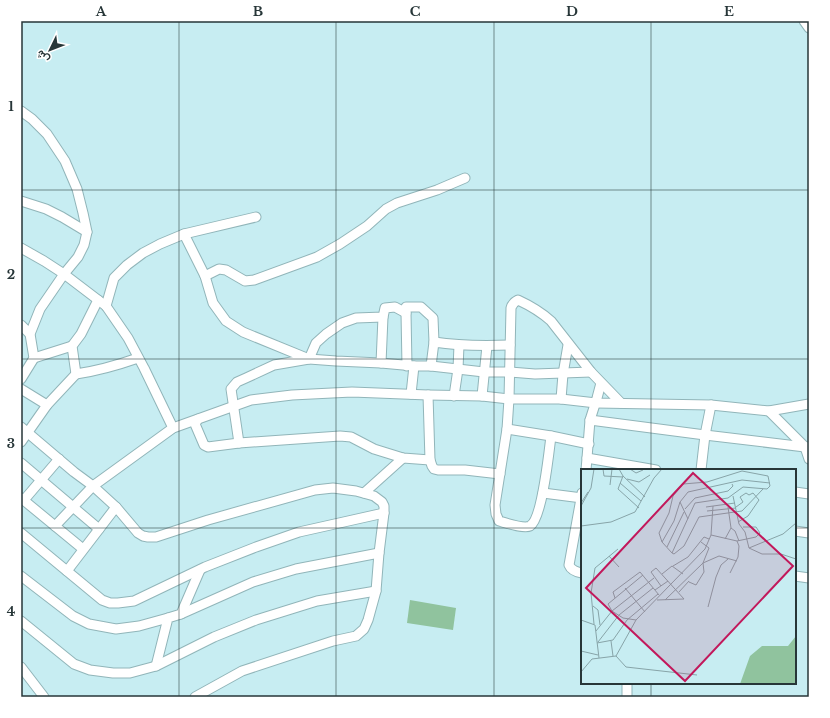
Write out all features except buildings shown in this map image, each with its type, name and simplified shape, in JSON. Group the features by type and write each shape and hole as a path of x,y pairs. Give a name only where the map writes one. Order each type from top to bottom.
{"street":[{"path":"804,21 809,28"},
{"path":"21,111 32,119 47,134 65,161 77,189 87,232 84,245 78,257 64,274 40,309 30,334 34,358"},
{"path":"205,276 219,269 226,270 245,281 254,280 317,257 367,226 386,209 397,202 438,190 465,178"},
{"path":"21,201 46,209 87,232"},
{"path":"106,306 114,278 127,265 143,253 184,234 256,217"},
{"path":"184,234 205,276 213,303 226,321 243,332 310,359"},
{"path":"21,248 64,274 106,306 128,338 173,428"},
{"path":"21,379 24,369 34,358 72,346 81,334 98,300"},
{"path":"551,436 543,493 536,517 533,522 529,526 523,527 500,521 496,514 495,505 507,429 512,305 518,300 530,305 551,322 591,372 621,403"},
{"path":"381,363 383,317 385,308 395,307 406,313"},
{"path":"411,394 411,366 406,307 421,307 433,318 434,342 431,366"},
{"path":"310,359 316,343 342,323 356,318 383,317"},
{"path":"21,324 30,334"},
{"path":"434,342 459,346 510,345"},
{"path":"562,399 563,374 568,345"},
{"path":"72,346 76,374"},
{"path":"454,396 458,369 459,346"},
{"path":"482,396 487,346"},
{"path":"21,442 25,430 76,374 113,366 138,358"},
{"path":"239,443 231,390 237,382 274,365 310,359 431,366 484,372 563,374 591,372"},
{"path":"586,469 590,420 601,382"},
{"path":"21,389 47,405"},
{"path":"55,526 93,486 173,428 251,400 292,395 352,392 482,396 509,399 562,399 596,403 711,405 769,411 809,404"},
{"path":"428,395 430,460 434,469 465,470 500,474"},
{"path":"701,469 705,435 711,405"},
{"path":"769,411 807,447 809,459"},
{"path":"198,419 195,424 205,446 213,447 239,443 340,436 352,437 374,449 402,458 430,460"},
{"path":"590,420 807,447"},
{"path":"507,429 588,444"},
{"path":"25,430 74,472 93,486 116,507 143,536 156,537 208,520 315,490 333,488 374,496 382,502 384,506 384,513 376,591 364,629 356,636 333,641 242,671 195,697"},
{"path":"364,494 402,458"},
{"path":"587,458 650,469"},
{"path":"59,459 22,499 83,549"},
{"path":"21,463 99,529"},
{"path":"796,492 809,494"},
{"path":"543,493 581,496"},
{"path":"581,501 569,566 575,572 581,573"},
{"path":"67,571 116,507"},
{"path":"21,533 102,600 110,603 118,603 134,601 210,565 299,532 384,513"},
{"path":"796,531 809,533"},
{"path":"572,545 581,546"},
{"path":"21,576 73,616 89,624 116,629 139,626 181,614 253,582 296,569 379,553"},
{"path":"181,614 200,570"},
{"path":"796,576 809,578"},
{"path":"21,621 74,664 90,670 112,673 130,672 156,666 214,637 256,620 317,602 376,591"},
{"path":"156,666 168,618"},
{"path":"21,667 44,697"},
{"path":"627,684 627,697"}],"green space":[{"path":"410,600 456,608 453,630 407,623"}]}
